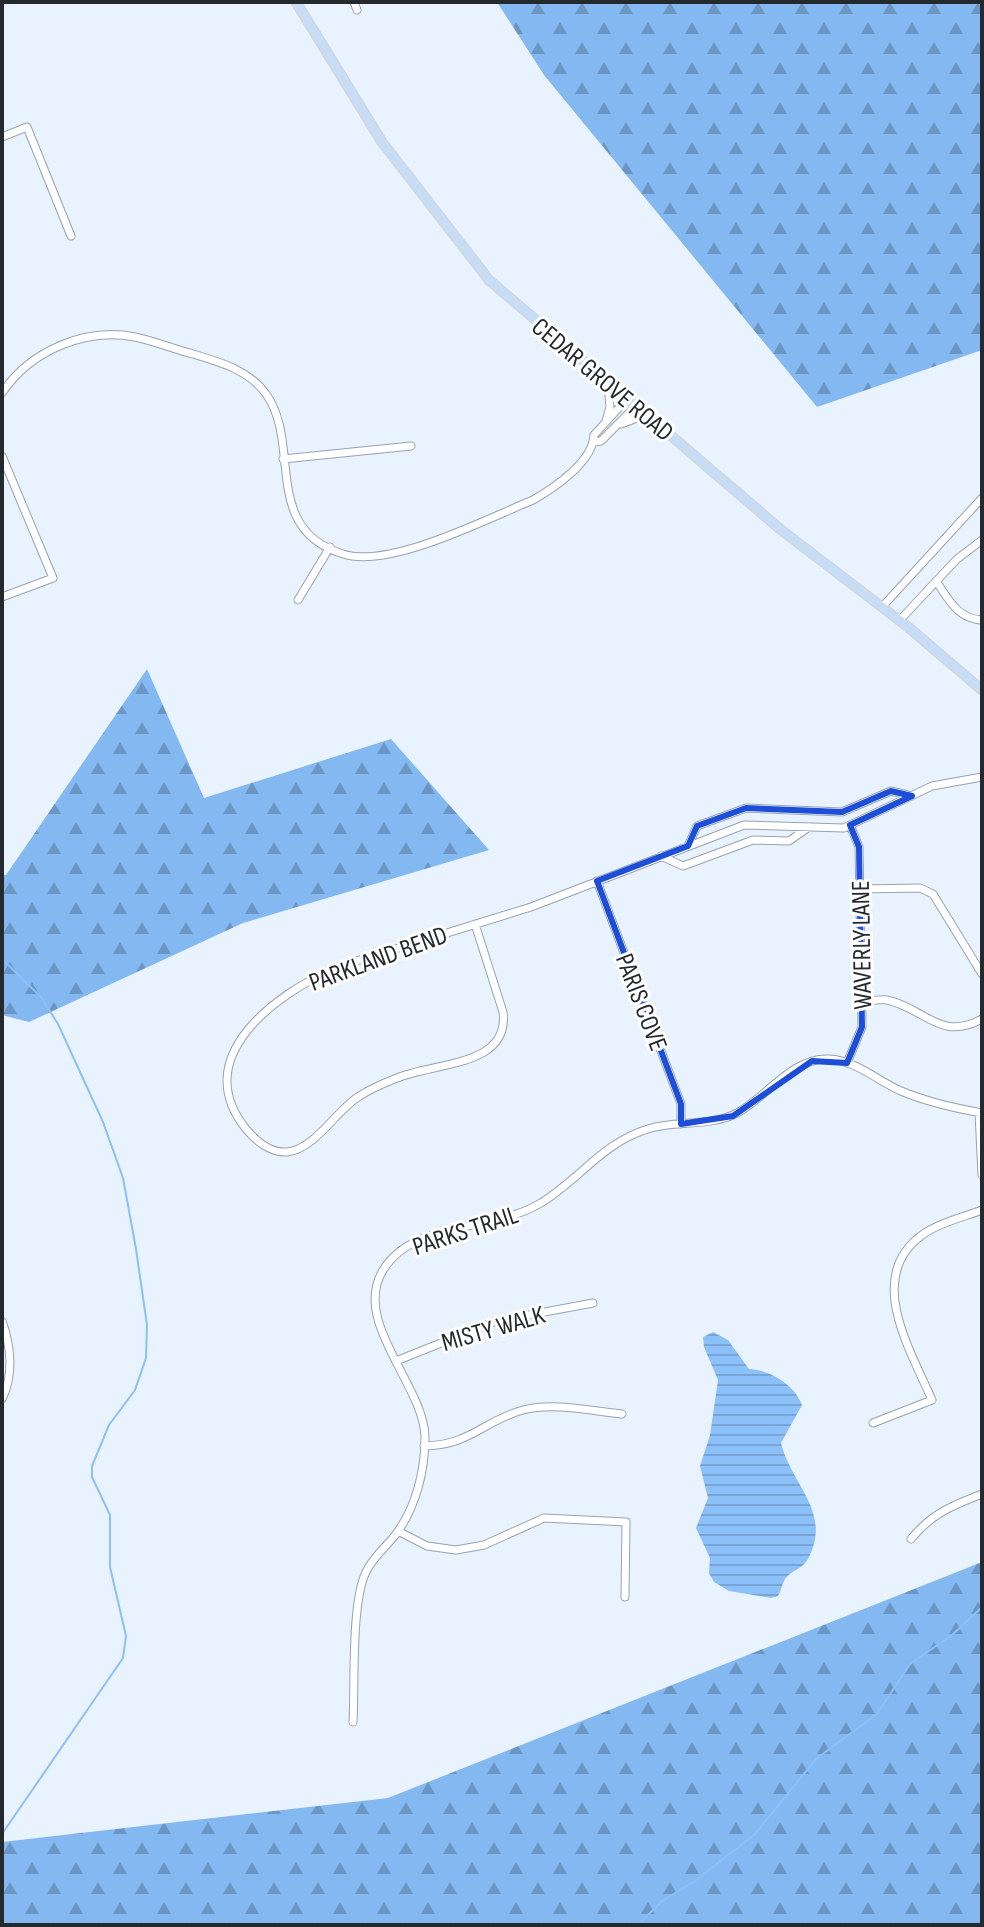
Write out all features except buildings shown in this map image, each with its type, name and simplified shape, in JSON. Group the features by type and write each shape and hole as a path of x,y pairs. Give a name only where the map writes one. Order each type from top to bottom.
{"main road":[{"name":"CEDAR GROVE ROAD","path":"296,2 382,142 489,280 780,529 882,607 982,690"}],"street":[{"path":"2,137 27,127 71,236"},
{"path":"2,393 38,357 69,341 105,335 134,337 221,363 249,375 266,394 277,415 285,483 297,518 312,537 342,554 366,558 395,555 533,500 554,488 594,442 601,441 612,429 630,403"},
{"path":"605,423 610,407 608,384"},
{"path":"594,442 594,435 605,423 630,403"},
{"path":"612,429 632,419 652,422"},
{"path":"283,459 411,446"},
{"path":"2,456 53,578 2,597"},
{"path":"882,607 982,498"},
{"path":"899,621 936,581 982,540"},
{"path":"298,600 330,547"},
{"path":"936,581 957,611 970,619 982,620"},
{"name":"PARKLAND BEND","path":"475,924 505,1023 496,1047 483,1055 411,1072 359,1096 305,1145 289,1152 271,1150 249,1133 232,1111 227,1085 228,1059 247,1031 289,992 337,967 475,924 744,825 844,828 932,786 982,777"},
{"name":"PARKLAND BEND","path":"688,846 697,826 746,808 842,812 891,791 912,796"},
{"name":"WAVERLY LANE","path":"847,1063 862,1027 859,847 850,825"},
{"name":"PARKLAND BEND","path":"661,856 683,866 753,840 789,841 811,826"},
{"name":"PARIS COVE","path":"597,881 681,1104 681,1124"},
{"path":"860,889 920,888 933,894 982,974"},
{"path":"862,1002 887,1000 949,1028 968,1026 982,1019"},
{"name":"PARKS TRAIL","path":"353,1722 359,1594 366,1571 398,1531 415,1499 424,1446 425,1434 416,1403 382,1332 375,1302 381,1273 400,1251 423,1238 517,1216 542,1203 619,1142 648,1129 733,1116 792,1071 812,1061 828,1059 847,1063 932,1104 980,1113"},
{"path":"980,1113 982,1175"},
{"path":"873,1423 932,1400 897,1318 894,1274 900,1262 906,1251 925,1232 982,1210"},
{"name":"MISTY WALK","path":"396,1361 496,1321 593,1303"},
{"path":"2,1321 9,1345 10,1370 2,1399"},
{"path":"424,1446 460,1442 523,1410 551,1408 622,1414"},
{"path":"911,1539 926,1520 943,1509 982,1494"},
{"path":"398,1531 427,1546 456,1550 484,1545 544,1518 626,1522 625,1597"}],"highlighted area":[{"path":"891,791 912,796 850,825 859,847 862,1027 847,1063 812,1061 733,1116 681,1124 681,1104 597,881 688,846 697,826 746,808 842,812"}],"green space":[{"path":"497,2 982,2 982,350 817,407 544,75"},
{"path":"147,669 204,798 391,739 489,850 243,923 29,1022 2,1015 2,875 6,875"},
{"path":"982,1562 982,1925 2,1925 2,1842 388,1798"}],"shaded area":[{"path":"713,1332 728,1340 749,1369 773,1376 788,1385 802,1405 781,1443 813,1513 816,1527 814,1542 806,1562 788,1576 778,1596 771,1598 729,1591 714,1582 709,1573 710,1558 696,1528 708,1498 700,1466 710,1435 718,1380 703,1337"}],"waterway":[{"path":"2,959 41,997 58,1024 103,1122 123,1178 147,1325 146,1358 135,1390 109,1425 92,1466 92,1477 110,1515 110,1567 126,1636 123,1658 2,1834"},
{"path":"638,1925 662,1901 695,1881 755,1834 816,1759 877,1714 910,1664 952,1635 982,1607"}]}
